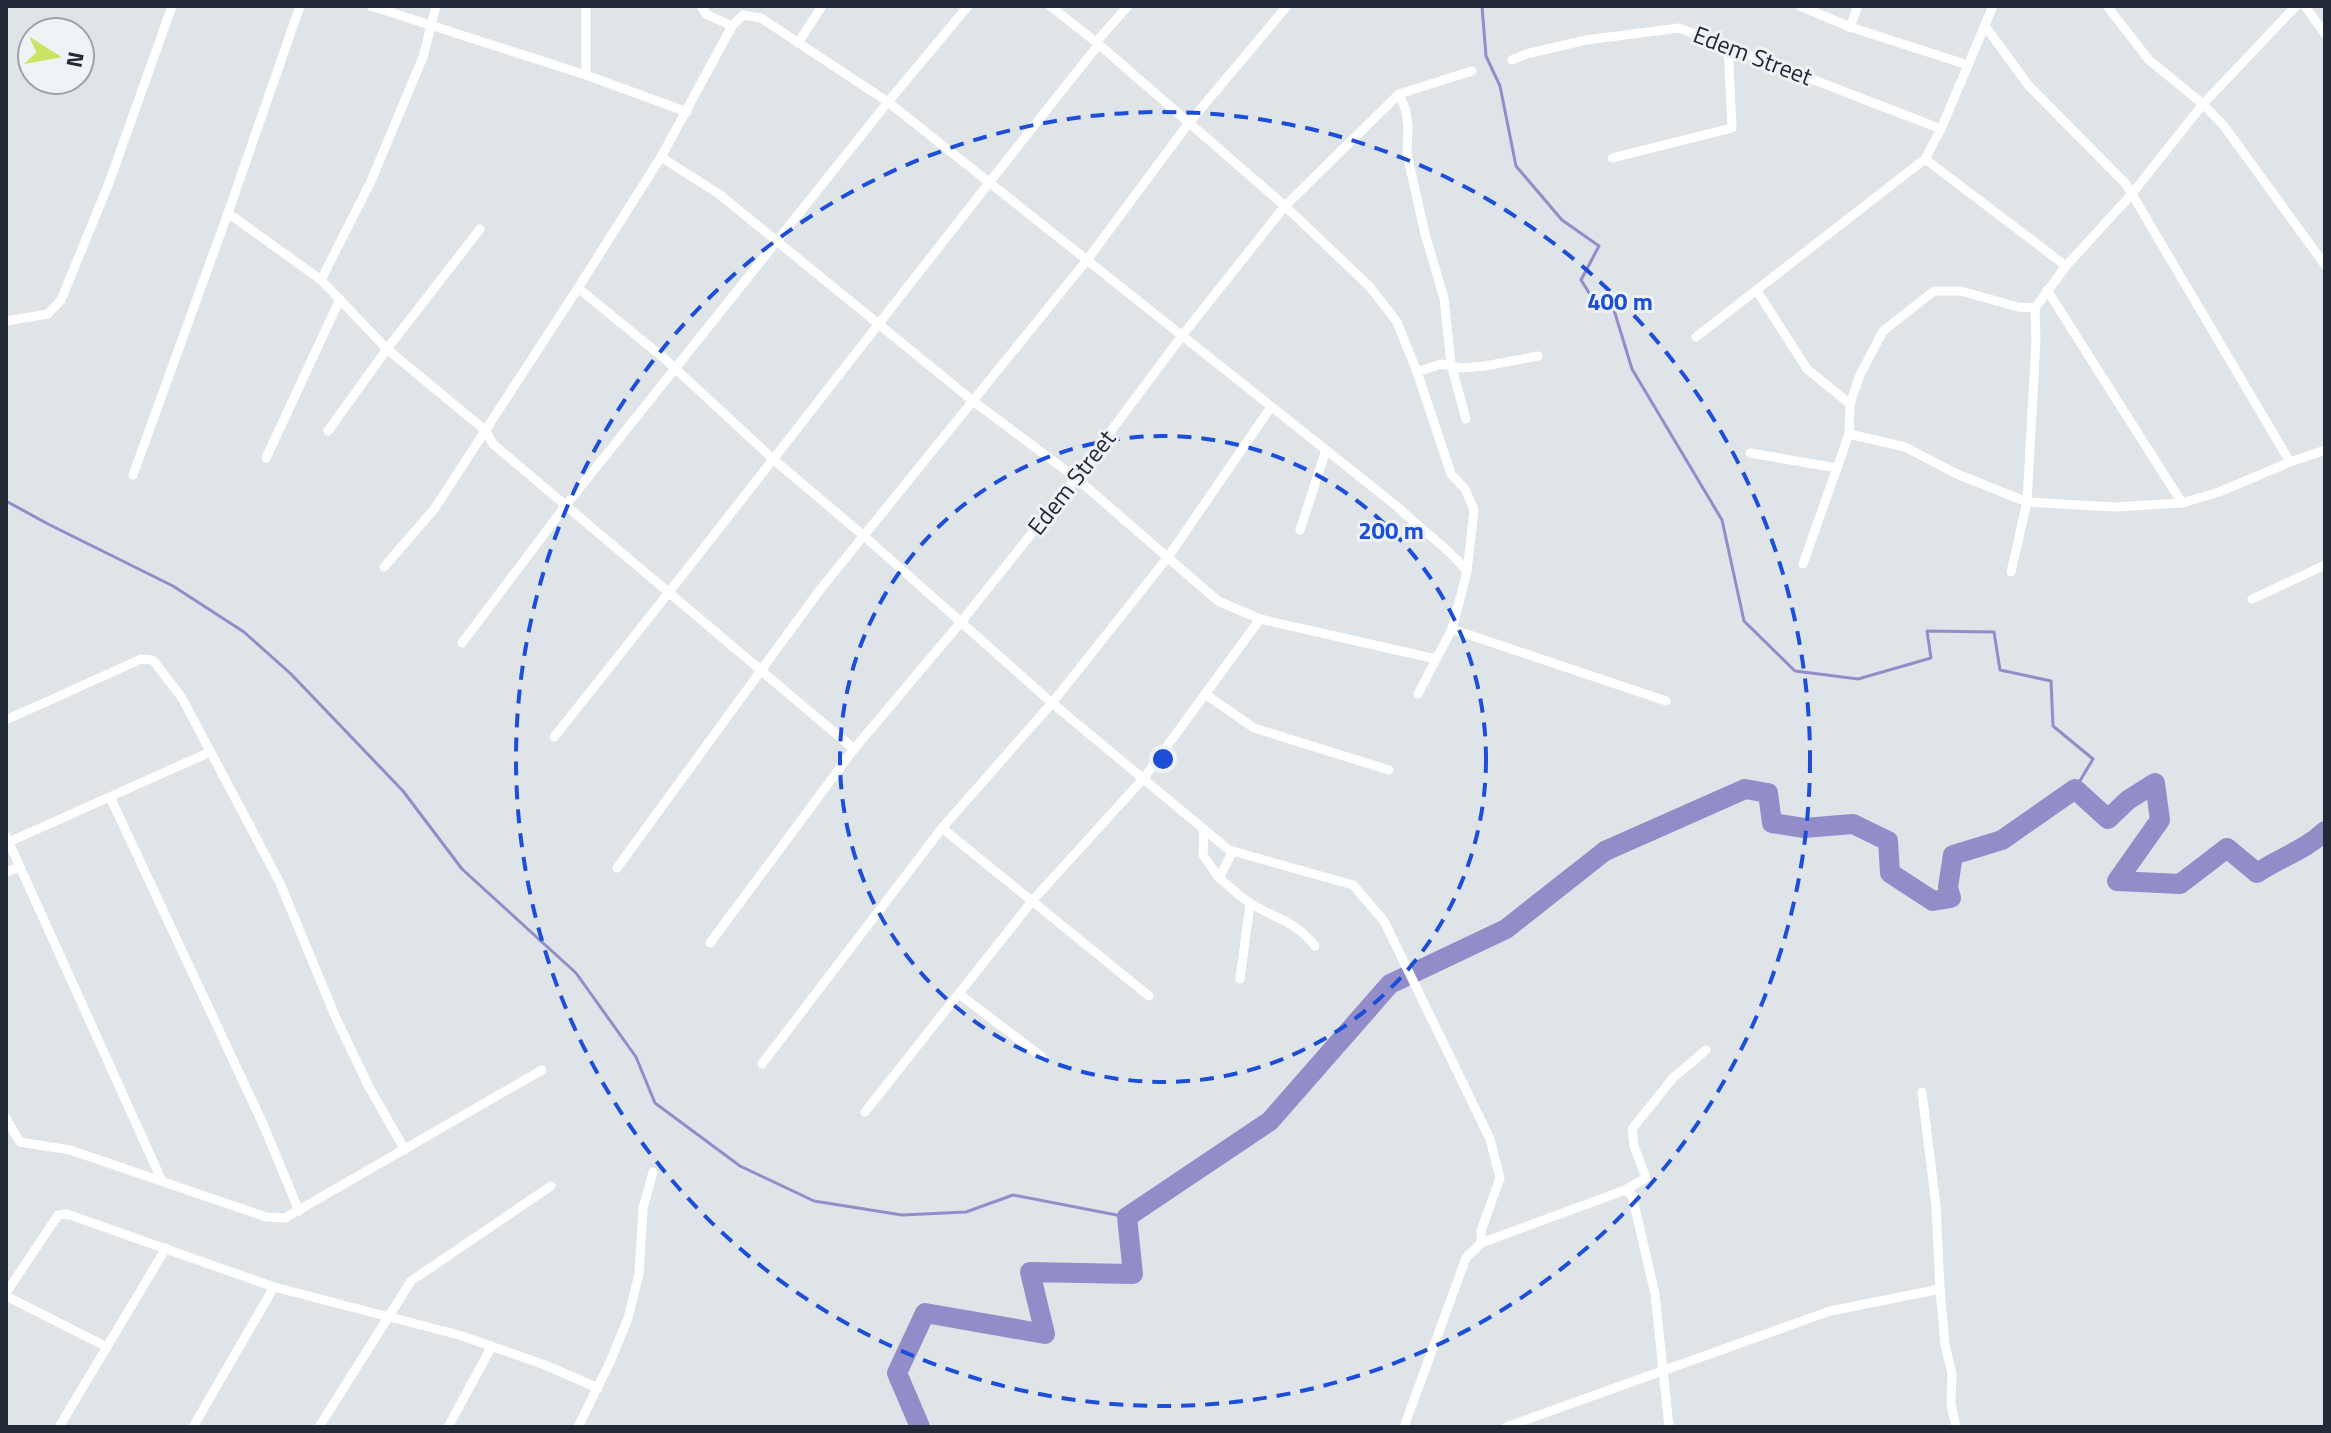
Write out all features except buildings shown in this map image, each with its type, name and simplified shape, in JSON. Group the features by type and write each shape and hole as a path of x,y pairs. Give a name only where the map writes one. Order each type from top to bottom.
{"street":[{"path":"6,321 48,314 61,300 109,183 172,6"},
{"path":"133,475 300,6"},
{"path":"371,6 586,75 687,112"},
{"path":"321,280 371,181 423,57 436,6"},
{"path":"586,6 586,75"},
{"path":"701,6 706,14 732,26"},
{"path":"798,43 822,6"},
{"path":"462,643 566,505 968,6"},
{"path":"1050,6 1285,206 1370,287 1397,322 1451,474 1465,489 1474,510 1467,572 1452,629 1418,694"},
{"path":"554,737 670,594 1128,6"},
{"path":"617,868 819,591 1087,260 1188,124 1287,6"},
{"path":"1800,6 1850,27 1968,65"},
{"path":"1850,27 1858,6"},
{"path":"1696,337 1925,159 1941,129 1993,6"},
{"path":"2107,6 2149,60 2203,104 2224,126 2325,265"},
{"path":"2011,572 2027,502 2035,308 2066,266 2131,195 2203,104 2296,6"},
{"path":"2305,6 2325,34"},
{"path":"384,567 425,522 486,431 661,157 732,26 743,15 750,15 761,18 888,102 1399,508 1456,558 1467,572"},
{"path":"1985,26 2029,86 2119,175 2290,462"},
{"name":"Edem Street","path":"1512,60 1586,40 1679,28 1941,129"},
{"path":"1612,158 1732,128 1728,45"},
{"name":"Edem Street","path":"710,943 854,749 1076,478 1181,337 1285,206 1399,94 1472,71"},
{"path":"1399,94 1406,111 1409,165 1444,298 1451,364 1466,419"},
{"path":"661,157 719,194 973,401 1076,478 1218,601 1260,619 1436,659"},
{"path":"1925,159 2066,266"},
{"path":"228,213 321,280 387,349 486,431 493,444 854,749"},
{"path":"328,431 480,229"},
{"path":"578,288 676,368 773,459 1052,703 1204,829 1233,851 1353,885 1384,921 1490,1139 1500,1178 1481,1231 1481,1243"},
{"path":"2047,290 2182,503"},
{"path":"1757,291 1807,369 1850,404"},
{"path":"1803,564 1849,434 1850,404 1860,375 1883,331 1934,291 1961,291 2018,307 2035,308"},
{"path":"266,458 340,299"},
{"path":"1417,372 1441,364 1462,368 1538,356"},
{"path":"762,1064 942,828 1052,703 1168,557 1271,407"},
{"path":"1849,434 1905,447 1957,474 2027,502 2115,507 2182,503 2219,492 2325,450"},
{"path":"1300,530 1326,450"},
{"path":"1750,453 1837,468"},
{"path":"2252,599 2325,565"},
{"path":"865,1112 1033,900 1143,779 1260,619"},
{"path":"1452,629 1666,701"},
{"path":"6,720 141,659 156,664 182,698 280,883 335,1016 369,1087 405,1150"},
{"path":"1205,694 1254,728 1389,770"},
{"path":"162,1181 8,839 210,752"},
{"path":"110,797 263,1124 299,1211"},
{"path":"942,828 1149,996"},
{"path":"1204,829 1203,855 1219,878 1250,904 1304,931 1315,946"},
{"path":"1219,878 1233,851"},
{"path":"6,872 20,867"},
{"path":"1240,979 1250,904"},
{"path":"959,994 1042,1057"},
{"path":"1404,1427 1466,1258 1481,1243 1625,1190 1646,1178 1634,1146 1632,1129 1673,1078 1706,1050"},
{"path":"6,1118 20,1142 70,1150 275,1219 299,1211 542,1070"},
{"path":"1922,1092 1936,1206 1945,1345 1952,1373 1951,1404 1956,1427"},
{"path":"578,1427 598,1388 632,1303 639,1274 643,1208 653,1172"},
{"path":"319,1427 411,1281 551,1186"},
{"path":"1625,1190 1632,1195 1655,1294 1669,1427"},
{"path":"107,1347 6,1294 58,1215 67,1214 274,1287 492,1346 598,1388"},
{"path":"59,1427 166,1248"},
{"path":"193,1427 274,1287"},
{"path":"1506,1427 1830,1311 1940,1289"},
{"path":"448,1427 492,1346"}],"waterway":[{"path":"1482,6 1486,56 1500,86 1516,166 1562,220 1599,246 1581,280 1593,299 1610,297 1632,369 1722,520 1744,621 1795,671 1858,679 1931,658 1927,631 1994,632 2000,670 2051,681 2053,726 2093,759 2075,789"},
{"path":"6,501 173,586 244,632 291,674 403,791 462,869 576,973 636,1057 655,1103 740,1166 814,1201 902,1215 966,1212 1013,1195 1127,1217"},
{"path":"920,1427 897,1373 925,1313 1045,1334 1030,1272 1133,1274 1127,1217 1270,1121 1390,984 1506,929 1605,851 1745,789 1768,793 1772,823 1804,828 1853,824 1888,841 1890,873 1933,901 1951,898 1948,887 1953,855 2002,840 2075,789 2108,819 2128,800 2155,783 2160,820 2117,881 2180,884 2227,848 2257,873 2309,844 2325,831"}]}
